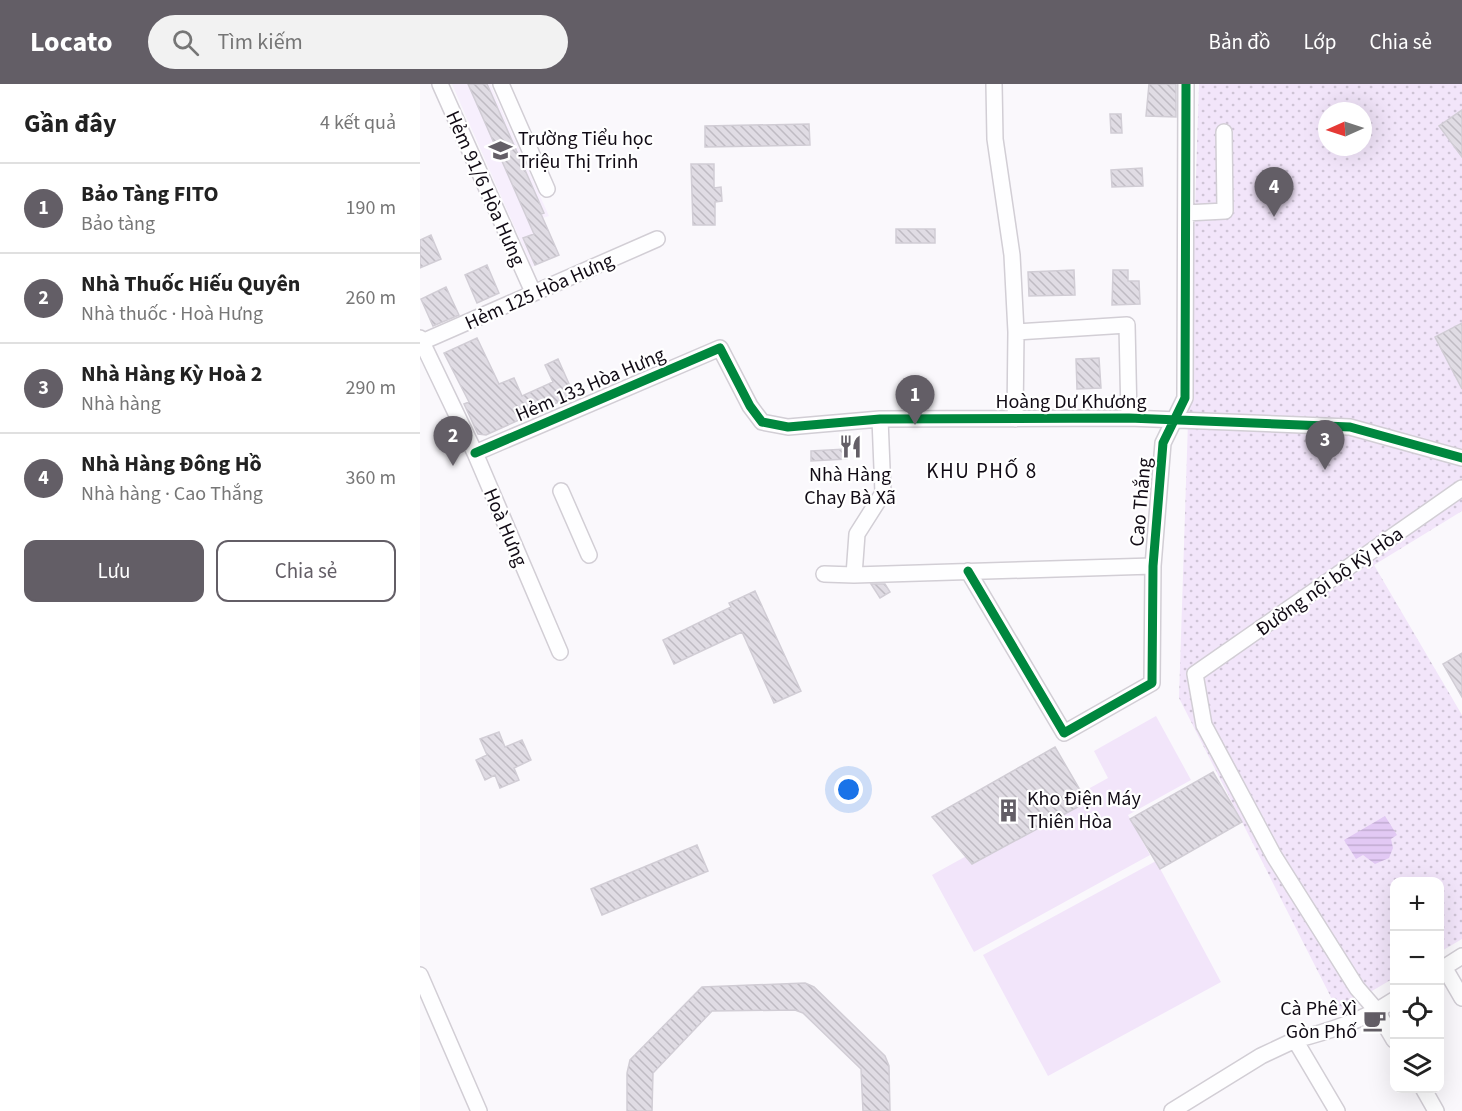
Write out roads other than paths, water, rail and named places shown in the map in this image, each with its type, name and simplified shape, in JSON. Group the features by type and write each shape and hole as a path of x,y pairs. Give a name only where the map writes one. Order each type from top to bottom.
{"street":[{"name":"Hẻm 91/6 Hòa Hưng","path":"440,84 533,292"},
{"path":"501,84 547,189"},
{"path":"994,84 995,139 1010,241 1016,332 1015,418"},
{"name":"Cao Thắng","path":"968,571 1064,733 1152,683 1153,566 1163,443 1185,398 1186,84"},
{"path":"1186,213 1226,211 1224,132"},
{"name":"Hẻm 125 Hòa Hưng","path":"421,340 657,239"},
{"path":"1016,332 1127,325 1130,418"},
{"name":"Hoà Hưng","path":"421,340 475,453 560,652"},
{"name":"Hoàng Dư Khương","path":"720,348 750,406 762,422 788,427 880,419 1130,418 1350,427 1462,458"},
{"name":"Hẻm 133 Hòa Hưng","path":"475,453 720,348"},
{"path":"854,575 857,534 883,493 880,419"},
{"name":"Đường nội bộ Kỳ Hòa","path":"1377,1011 1357,988 1274,856 1218,752 1204,725 1196,674 1462,488"},
{"path":"561,491 589,555"},
{"path":"824,574 1153,566"},
{"path":"1444,968 1462,956"},
{"path":"1444,972 1462,998"},
{"path":"420,975 479,1111"},
{"path":"1172,1111 1261,1056 1295,1040 1328,1032 1390,1003"},
{"path":"1377,1011 1394,1039"},
{"path":"1295,1040 1337,1111"},
{"path":"1425,1093 1436,1111"}],"place":[{"name":"Trường Tiểu học Triệu Thị Trinh","path":"500,150"},
{"name":"Nhà Hàng Đông Hồ","path":"1274,217"},
{"name":"Bảo Tàng FITO","path":"915,425"},
{"name":"Nhà Hàng Chay Bà Xã","path":"850,447"},
{"name":"Nhà Thuốc Hiếu Quyên","path":"453,466"},
{"name":"Nhà Hàng Kỳ Hoà 2","path":"1325,470"},
{"name":"Kho Điện Máy Thiên Hòa","path":"1009,810"},
{"name":"Cà Phê Xì Gòn Phố","path":"1375,1020"}],"district":[{"name":"KHU PHỐ 8","path":"982,471"}]}
